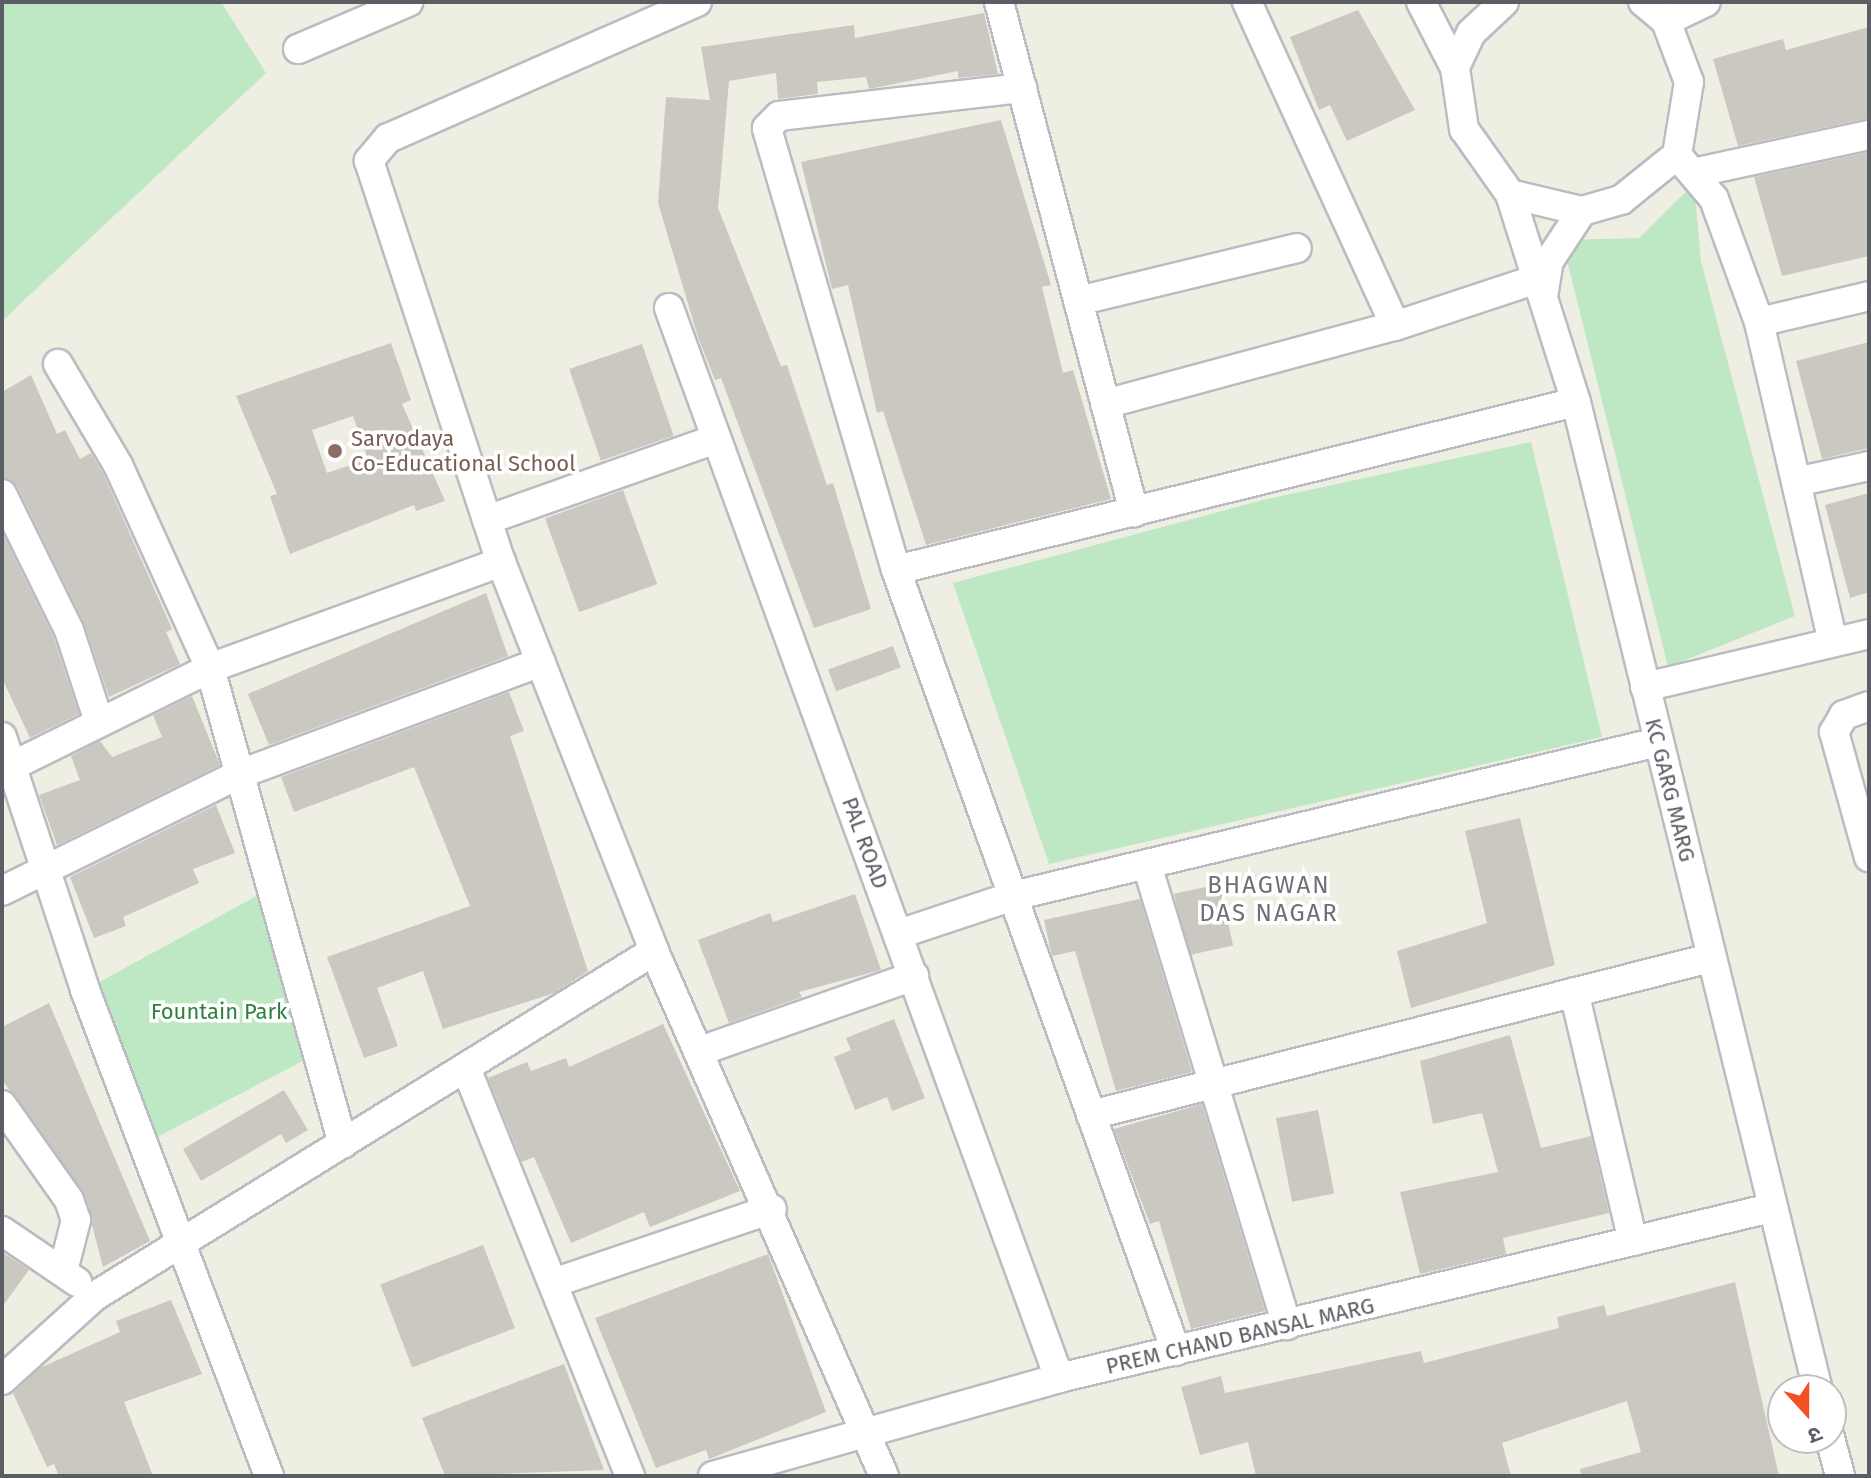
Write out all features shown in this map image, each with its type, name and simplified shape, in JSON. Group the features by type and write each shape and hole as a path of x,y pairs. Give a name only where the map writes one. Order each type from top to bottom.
{"street":[{"path":"298,49 408,2"},
{"path":"697,2 653,11 388,138 369,161 371,175 501,562 654,951 772,1209 867,1428 884,1476"},
{"path":"999,2 1134,512"},
{"path":"1247,2 1395,326"},
{"path":"1421,2 1455,68"},
{"path":"1455,68 1471,33 1504,2"},
{"path":"1643,2 1666,21 1689,82 1685,164 1714,199 1759,322 1833,642"},
{"path":"1666,21 1706,2"},
{"name":"KC GARG MARG","path":"1455,68 1464,129 1510,194 1542,285 1576,402 1814,1374"},
{"path":"1022,88 779,116 767,128 896,570 1176,1351"},
{"path":"1510,194 1582,211 1621,200 1685,164 1869,135"},
{"path":"1105,404 1542,285 1549,261 1582,211"},
{"path":"1078,301 1297,248"},
{"path":"1759,322 1869,296"},
{"name":"PAL ROAD","path":"669,308 1059,1378"},
{"path":"58,364 118,465 210,668 343,1144"},
{"path":"896,570 1576,402"},
{"path":"487,520 716,439"},
{"path":"1796,482 1869,466"},
{"path":"2,494 69,630 99,722"},
{"path":"8,768 210,668 501,562"},
{"path":"1645,687 1869,634"},
{"path":"2,891 240,774 541,662"},
{"path":"1869,706 1844,715 1834,732 1864,817 1869,857"},
{"path":"2,737 8,768 47,868 85,990 269,1476"},
{"path":"899,934 1013,896 1658,742"},
{"path":"1147,865 1287,1325"},
{"path":"2,1380 95,1296 654,951"},
{"path":"1091,1115 1710,958"},
{"path":"700,1051 914,976"},
{"path":"1574,992 1633,1241"},
{"path":"466,1068 630,1476"},
{"path":"2,1105 69,1200 76,1220 63,1271"},
{"name":"PREM CHAND BANSAL MARG","path":"713,1476 867,1428 1059,1378 1771,1208"},
{"path":"553,1283 772,1209"},
{"path":"2,1231 95,1296"},
{"path":"1834,1454 1840,1476"}],"green space":[{"path":"2,2 221,2 266,73 2,321"},
{"path":"1694,184 1701,261 1795,616 1668,667 1562,240 1639,238"},
{"path":"1531,442 1602,737 1049,864 953,583 1263,500"},
{"name":"Fountain Park","path":"271,888 318,1053 142,1145 85,990"}],"building":[{"path":"1358,10 1415,110 1347,141 1330,105 1319,110 1290,37"},
{"path":"984,13 998,74 958,78 958,71 869,89 866,77 817,82 818,94 778,99 776,73 729,81 718,208 781,366 787,365 827,485 833,483 871,609 814,628 721,378 715,380 698,337 658,203 666,97 710,100 701,47 854,25 855,38"},
{"path":"1869,27 1869,118 1738,146 1713,59 1783,39 1786,50"},
{"path":"1001,120 1051,285 1042,287 1063,373 1073,370 1111,499 926,545 883,411 877,413 848,285 832,289 801,162"},
{"path":"1869,152 1869,256 1782,276 1754,177"},
{"path":"1869,342 1869,448 1822,459 1796,361"},
{"path":"391,343 411,400 402,404 445,501 416,511 414,505 290,554 270,496 277,494 236,396","holes":["353,416 368,459 327,473 312,430"]},
{"path":"642,344 674,436 601,461 569,369"},
{"path":"31,375 57,434 65,430 80,459 91,453 103,473 172,629 166,632 180,664 109,697 84,623 17,486 2,477 2,392"},
{"path":"623,490 657,584 579,612 545,518"},
{"path":"1869,493 1869,592 1850,598 1825,505"},
{"path":"2,532 53,636 79,714 30,738 2,678"},
{"path":"486,593 508,656 269,745 248,694"},
{"path":"893,646 901,668 836,691 828,670"},
{"path":"509,692 524,731 510,736 588,971 554,993 443,1029 423,971 377,988 398,1046 364,1058 327,957 470,906 414,767 294,812 281,777"},
{"path":"192,696 220,765 57,845 39,795 80,780 71,756 100,741 112,757 162,737 153,715"},
{"path":"216,805 235,853 193,869 199,883 123,917 126,926 94,938 70,877"},
{"path":"1520,818 1555,965 1411,1008 1397,951 1487,923 1465,831"},
{"path":"1220,884 1233,946 1187,955 1174,894"},
{"path":"855,894 881,970 799,992 802,997 729,1023 698,940 770,913 773,922"},
{"path":"1140,899 1192,1072 1116,1091 1075,951 1052,956 1044,920"},
{"path":"49,1003 150,1241 103,1267 83,1191 2,1080 2,1027"},
{"path":"894,1019 925,1098 892,1111 887,1097 855,1110 834,1057 851,1050 846,1038"},
{"path":"663,1024 740,1191 650,1227 644,1212 571,1243 534,1157 522,1162 488,1078 527,1062 531,1071 566,1058 569,1067"},
{"path":"1510,1035 1541,1148 1591,1136 1609,1213 1503,1238 1506,1254 1420,1274 1400,1192 1498,1172 1482,1113 1433,1124 1420,1061"},
{"path":"284,1090 308,1130 286,1143 281,1134 201,1181 183,1149"},
{"path":"1202,1104 1265,1311 1191,1329 1159,1221 1150,1224 1114,1129"},
{"path":"1318,1110 1334,1193 1292,1202 1276,1118"},
{"path":"483,1245 515,1328 412,1368 380,1284"},
{"path":"2,1252 29,1270 2,1307"},
{"path":"768,1254 826,1412 709,1459 706,1450 656,1468 595,1318"},
{"path":"1735,1282 1767,1423 1767,1454 1774,1454 1779,1476 1581,1476 1580,1469 1641,1452 1627,1401 1502,1443 1511,1476 1256,1476 1248,1442 1200,1455 1181,1387 1221,1376 1225,1393 1421,1351 1424,1363 1559,1328 1557,1317 1604,1305 1607,1316"},
{"path":"171,1300 202,1374 124,1402 153,1476 59,1476 54,1464 47,1467 13,1393 40,1368 120,1332 116,1321"},
{"path":"564,1364 604,1470 445,1476 422,1418"}],"place":[{"name":"Sarvodaya Co-Educational School","path":"335,451"}],"district":[{"name":"BHAGWAN DAS NAGAR","path":"1269,900"}]}
